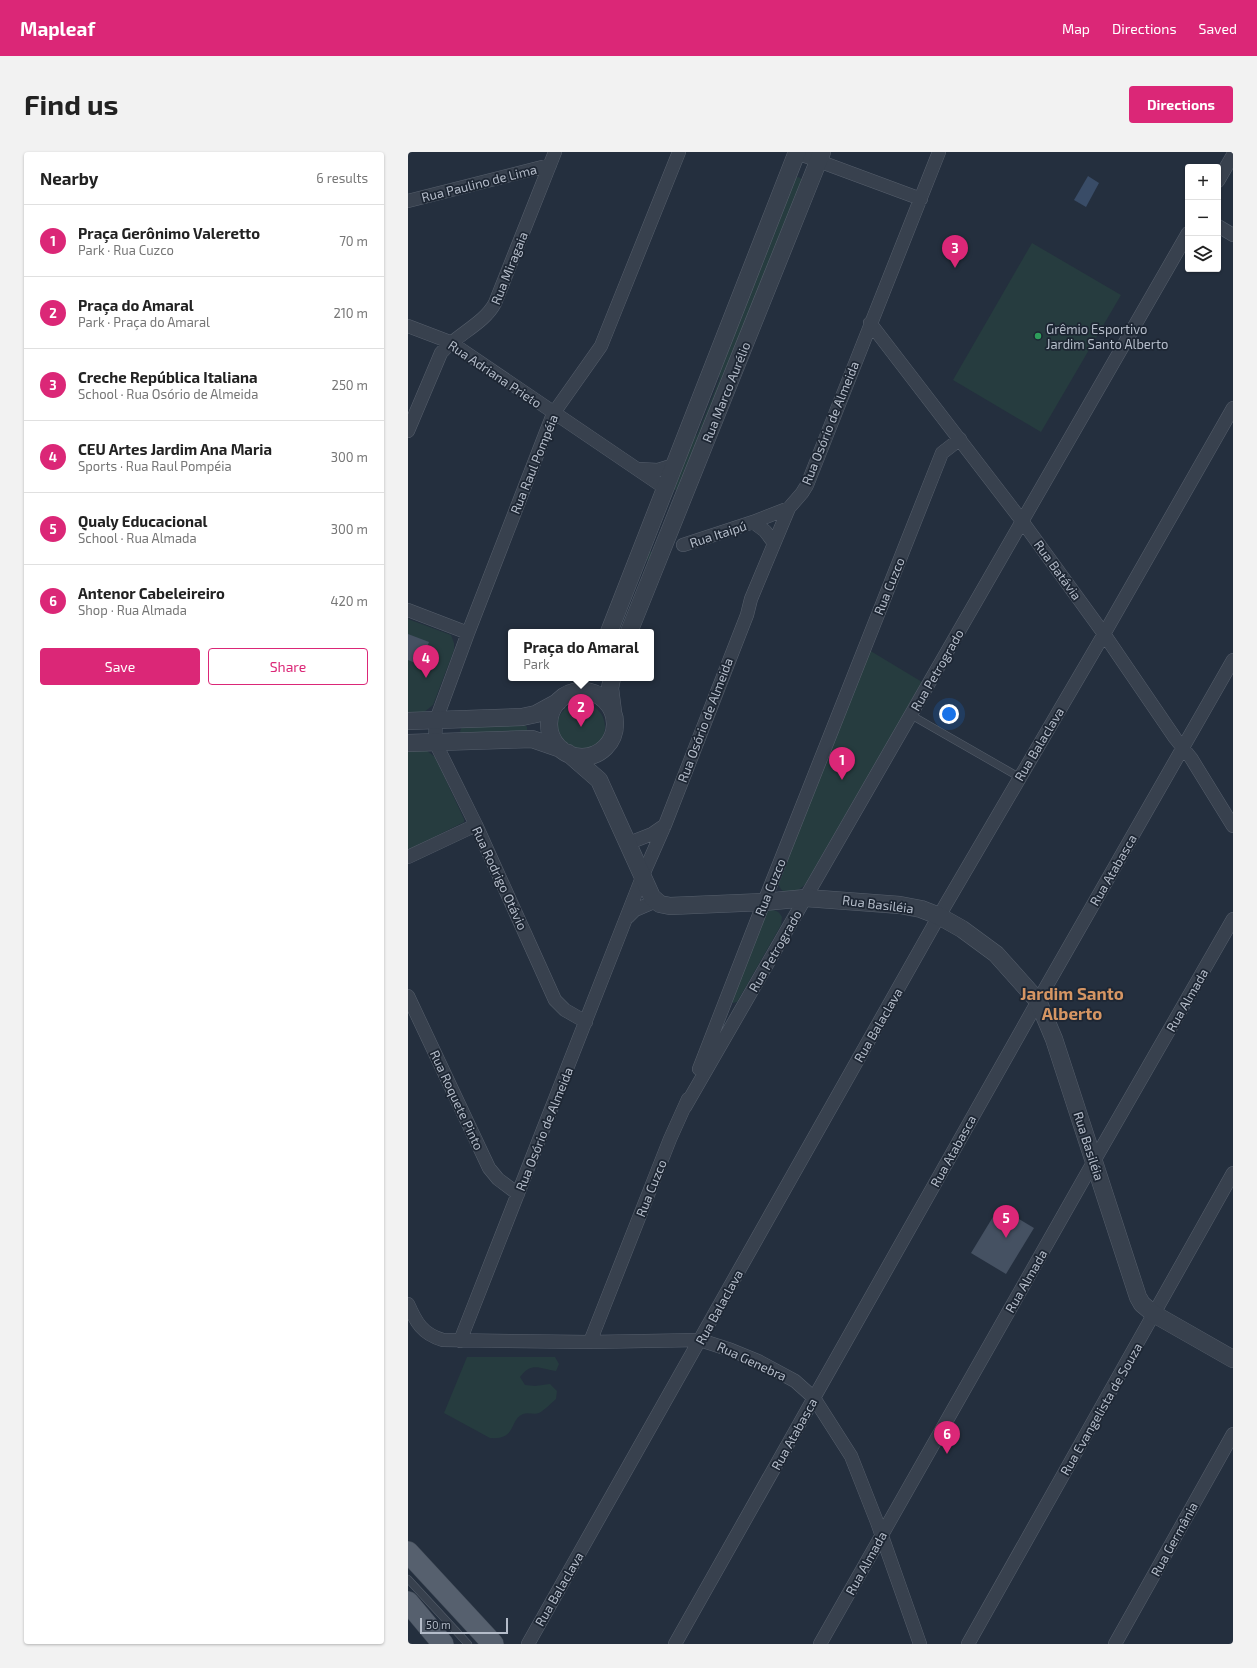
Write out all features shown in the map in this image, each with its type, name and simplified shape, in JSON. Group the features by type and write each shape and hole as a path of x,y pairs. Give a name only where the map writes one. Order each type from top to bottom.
{"main road":[{"path":"408,1552 493,1644"},
{"path":"408,1602 443,1644"}],"street":[{"name":"Rua Miragaia","path":"408,432 437,360 450,342 484,318 491,311 555,152"},
{"name":"Rua Raul Pompéia","path":"436,720 553,414 601,346 679,152"},
{"path":"796,152 821,157 921,199"},
{"name":"Rua Marco Aurélio","path":"609,629 796,152"},
{"name":"Rua Osório de Almeida","path":"460,1341 774,543 789,508 807,485 939,152"},
{"path":"1221,176 1233,154"},
{"name":"Rua Marco Aurélio","path":"631,629 821,157"},
{"name":"Rua Paulino de Lima","path":"408,201 550,165"},
{"path":"1221,228 1233,235"},
{"name":"Rua Petrogrado","path":"684,1107 806,898 1186,236"},
{"name":"Rua Batávia","path":"870,323 1022,520 1191,758 1233,826"},
{"name":"Rua Adriana Prieto","path":"408,326 450,342 553,414 639,469 665,488"},
{"name":"Rua Balaclava","path":"528,1644 939,916 1104,634 1233,408"},
{"name":"Rua Cuzco","path":"590,1342 942,453 960,439"},
{"path":"639,469 658,470 674,465"},
{"name":"Rua Itaipú","path":"683,545 753,522 789,508"},
{"name":"Rua Itaipú","path":"753,522 764,531 774,543"},
{"path":"637,560 655,567"},
{"path":"408,610 468,633"},
{"name":"Rua Atabasca","path":"675,1644 1038,1001 1233,660"},
{"path":"582,681 561,699 551,713 550,726 553,738 564,751 599,780 656,901 635,910 628,917"},
{"path":"599,780 614,731 614,715 610,688 611,681"},
{"path":"408,721 522,717 536,714 561,699 579,691 594,693 607,702 614,715"},
{"name":"Rua Rodrigo Otávio","path":"436,720 436,742 555,1000 566,1010 586,1022"},
{"path":"408,743 532,739 581,757 601,751 610,741"},
{"path":"629,843 652,834 664,825"},
{"path":"408,857 476,826"},
{"name":"Rua Basiléia","path":"656,901 660,904 670,906 764,902 806,898 900,905 921,909 939,916 962,929 996,954 1038,1001 1054,1039 1138,1297 1142,1304 1154,1314 1233,1359"},
{"name":"Rua Almada","path":"820,1644 1233,919"},
{"name":"Rua Roquete Pinto","path":"408,996 489,1168 498,1179 518,1194"},
{"name":"Rua Evangelista de Souza","path":"968,1644 1233,1173"},
{"name":"Rua Genebra","path":"408,1304 417,1323 428,1334 443,1340 590,1342 700,1340 758,1361 794,1381 814,1398 850,1456 920,1644"},
{"name":"Rua Germânia","path":"1115,1644 1233,1434"}],"lane":[{"path":"911,715 1019,777"},
{"path":"408,1578 468,1644"}],"green space":[{"path":"799,177 802,180 680,488 671,492 650,550 653,558 651,561 646,560 690,439 697,435 720,378 717,371 795,178"},
{"path":"1032,243 1121,295 1041,432 953,380"},
{"path":"408,619 451,635 454,643 454,650 433,705 423,713 408,714"},
{"path":"869,650 922,682 806,883 795,892 786,892 779,887 778,881"},
{"path":"576,703 586,703 598,710 605,722 605,732 598,744 586,751 576,751 568,747 561,740 557,732 557,722 561,714 568,707"},
{"path":"524,724 527,727 527,731 461,733 460,731 462,727"},
{"path":"408,749 426,750 435,757 464,819 464,822 408,850"},
{"path":"771,910 776,911 781,915 781,925 737,1002 733,1003 732,1001 767,912"},
{"path":"467,1357 555,1357 559,1364 556,1371 536,1367 528,1369 520,1377 525,1385 535,1386 550,1384 557,1391 556,1399 539,1413 523,1414 505,1436 490,1438 444,1413"}],"water":[{"path":"1088,176 1099,183 1086,207 1074,200"}],"building":[{"path":"408,634 429,642 420,665 408,660"},
{"path":"999,1207 1034,1228 1006,1274 971,1253"}],"place":[{"name":"Creche República Italiana","path":"955,268"},
{"name":"Grêmio Esportivo Jardim Santo Alberto","path":"1038,336"},
{"name":"CEU Artes Jardim Ana Maria","path":"426,678"},
{"name":"Praça do Amaral","path":"581,727"},
{"name":"Praça Gerônimo Valeretto","path":"842,780"},
{"name":"Qualy Educacional","path":"1006,1238"},
{"name":"Antenor Cabeleireiro","path":"947,1454"}],"district":[{"name":"Jardim Santo Alberto","path":"1072,1003"}]}
